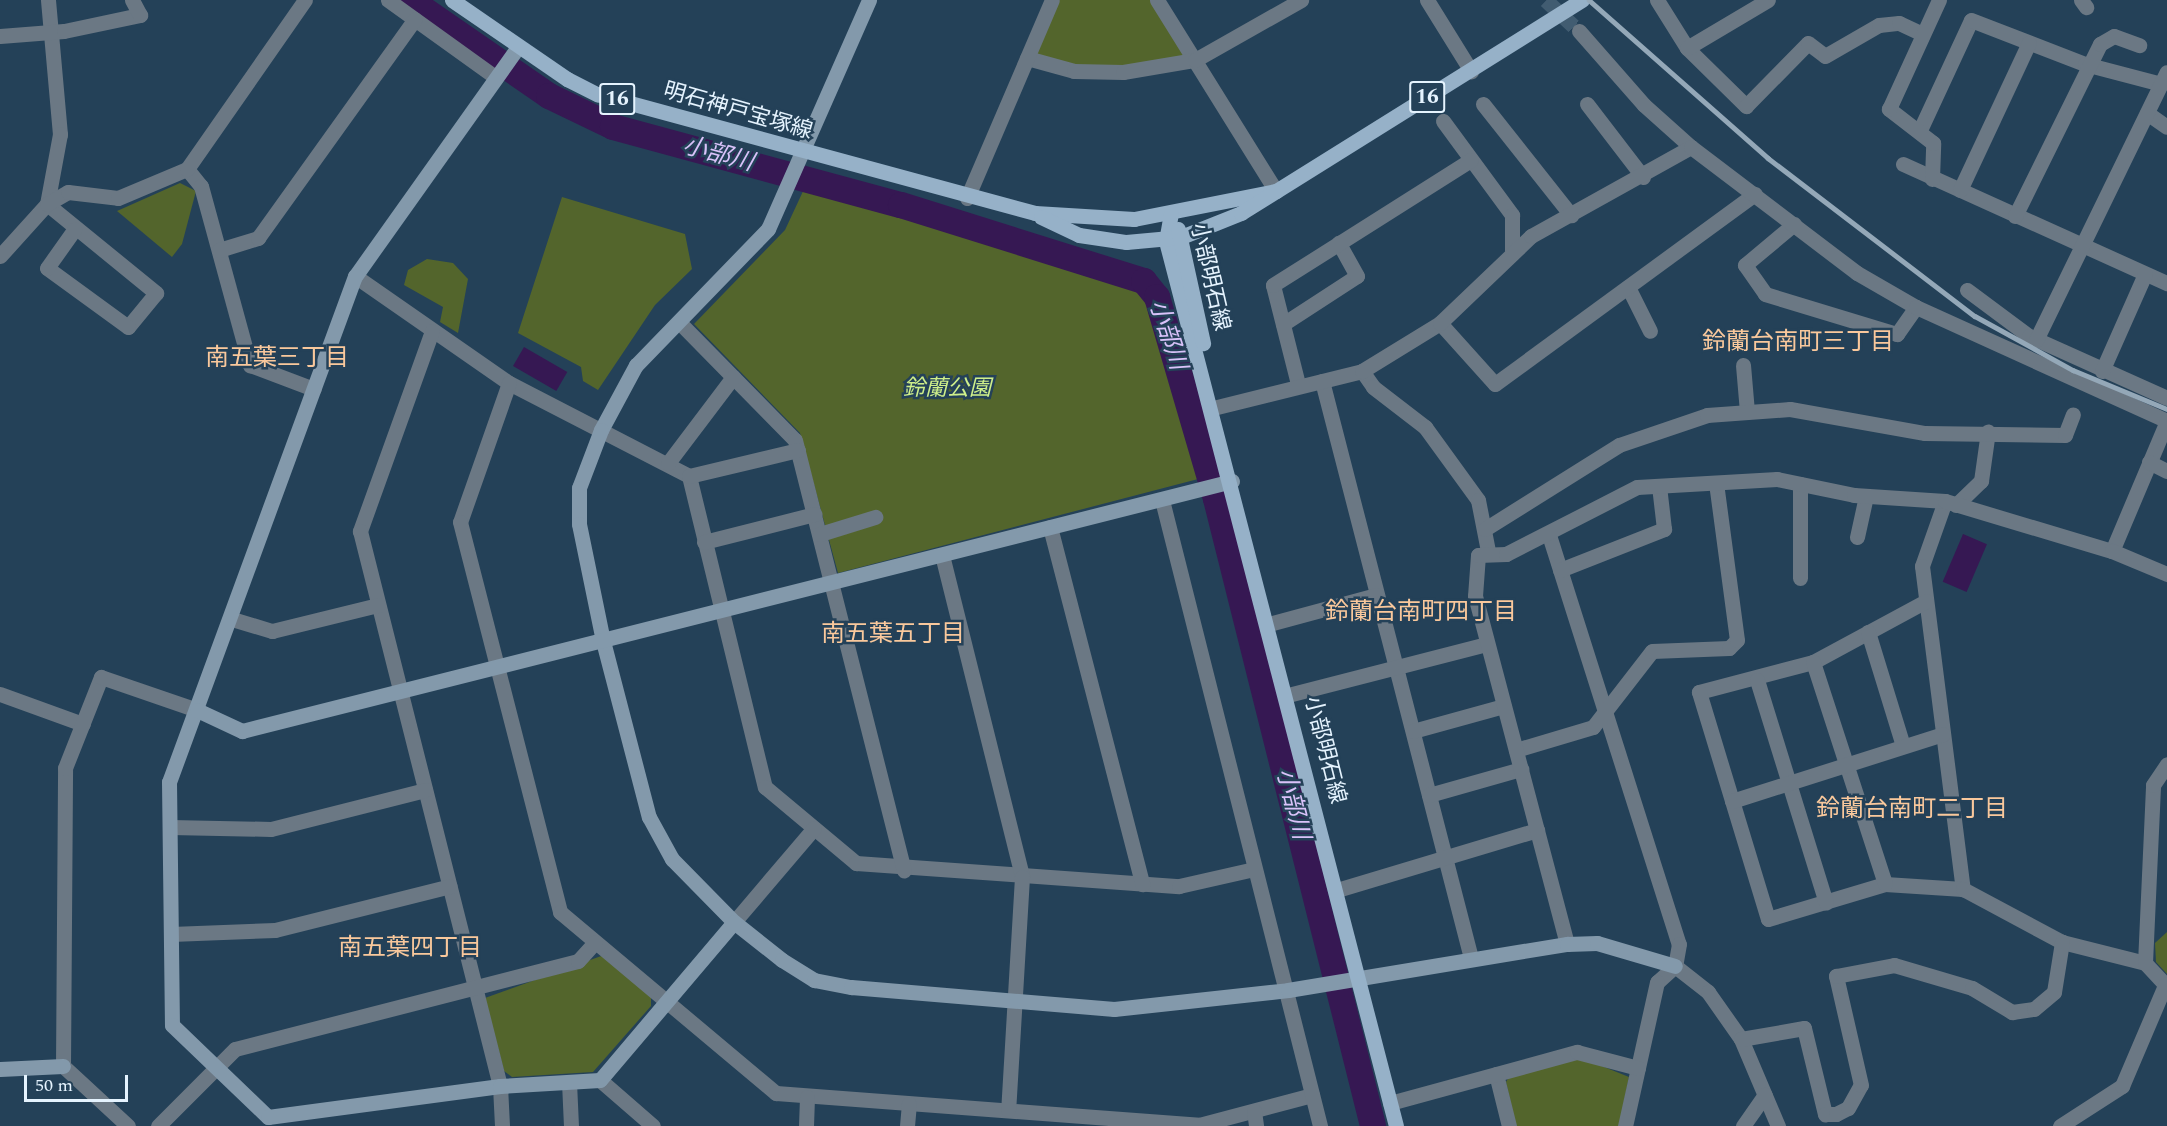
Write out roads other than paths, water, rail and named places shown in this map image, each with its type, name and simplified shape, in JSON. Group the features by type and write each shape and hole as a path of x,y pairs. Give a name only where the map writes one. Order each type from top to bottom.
{"main road":[{"name":"明石神戸宝塚線","path":"452,0 515,51 597,94 801,158 967,198 1035,213 1134,219 1276,190"},
{"name":"明石神戸宝塚線","path":"1035,213 1079,235 1166,241 1181,237 1241,213 1580,1"},
{"name":"小部明石線","path":"1171,213 1181,237 1207,385"},
{"name":"小部明石線","path":"1171,213 1166,241 1207,385 1228,482 1269,624 1337,890 1362,977 1396,1126"}],"street":[{"path":"47,204 60,134 48,0"},
{"path":"0,36 51,31 140,15 132,0"},
{"path":"0,256 47,204 68,192 118,198 136,195 187,169 305,0"},
{"path":"388,0 495,77"},
{"path":"869,0 785,198 768,229 636,366 601,430 579,488 579,524 603,641 649,818 672,859 734,922 814,980 1016,1001 1135,1008 1288,990 1472,958 1567,944 1598,943 1675,966 1708,992 1742,1039 1778,1126"},
{"path":"967,198 1052,0"},
{"path":"1157,0 1276,190"},
{"path":"1427,0 1471,71"},
{"path":"1657,0 1687,48 1746,106 1808,43 1824,56 1879,25 1899,23 1923,34"},
{"path":"1687,48 1768,0"},
{"path":"1932,179 1933,143 1920,130 1889,109 1939,0"},
{"path":"1027,58 1074,71 1123,72 1195,60 1293,2"},
{"path":"219,250 258,238 415,19"},
{"path":"1920,130 1971,20 2085,64 2164,78 2084,247 2036,340"},
{"path":"1579,31 1644,105 1691,147 1857,273 1916,307 2167,421 2112,551"},
{"path":"2015,216 2085,64 2114,36 2139,45"},
{"path":"1960,190 2029,43"},
{"path":"515,51 355,276 232,619 170,782 172,1025 268,1117 500,1086 600,1080 654,1126"},
{"path":"1483,104 1571,215"},
{"path":"1587,104 1643,177"},
{"path":"2147,113 2167,127"},
{"path":"1443,121 1512,214 1512,254"},
{"path":"1213,408 1298,384 1322,381 1362,371 1440,323 1531,236 1643,177 1691,147"},
{"path":"1298,384 1273,285 1471,160"},
{"path":"1903,164 2167,283"},
{"path":"187,169 201,186 250,365 314,389"},
{"path":"1440,323 1495,384 1755,194"},
{"path":"47,204 74,230 156,293 128,327 47,268 74,230"},
{"path":"1794,224 1744,265 1765,294 1897,334 1916,307"},
{"path":"1283,324 1357,276 1340,243"},
{"path":"2102,370 2145,274"},
{"path":"355,276 509,383 668,463 689,476 798,450"},
{"path":"1628,287 1650,331"},
{"path":"1968,290 2036,340 2167,398"},
{"path":"679,322 795,440 904,870"},
{"path":"432,331 360,531 500,1086 502,1126"},
{"path":"1743,365 1748,412"},
{"path":"1362,371 1373,387 1425,427 1478,500 1488,551"},
{"path":"668,463 734,377"},
{"path":"1322,381 1472,958"},
{"path":"509,383 460,522 560,912 776,1093 1199,1126 1255,1118 1312,1095"},
{"path":"1485,529 1619,445 1707,416 1790,409 1925,433 1988,431 2065,435 2073,414"},
{"path":"1963,889 1922,566 1950,503 1981,481 1988,431"},
{"path":"2149,462 2167,471"},
{"path":"689,476 765,788 856,863 904,870 1179,886 1254,869"},
{"path":"1567,944 1475,596 1478,555 1488,551 1506,554 1549,535 1608,500 1637,487 1777,479 1866,496 1950,503 2112,551 2167,574"},
{"path":"63,1066 64,768 101,678 197,710 242,731 1228,482"},
{"path":"1516,750 1593,727 1652,651 1729,648 1737,640 1716,483"},
{"path":"1800,484 1800,578"},
{"path":"1560,570 1664,529 1659,486"},
{"path":"1857,537 1866,496"},
{"path":"1162,500 1254,869 1288,990 1320,1126"},
{"path":"704,542 815,514"},
{"path":"820,534 875,517"},
{"path":"1050,527 1142,884"},
{"path":"1549,535 1604,714 1679,944 1675,966 1657,982 1625,1126"},
{"path":"942,555 1022,877 1008,1110"},
{"path":"1269,624 1376,595"},
{"path":"1926,601 1814,662 1757,680 1699,692 1768,919 1885,885 1963,889 2062,942 2145,963 2166,986 2122,1086 2060,1126"},
{"path":"232,619 272,632 378,605"},
{"path":"1868,632 1903,746"},
{"path":"1288,695 1487,644"},
{"path":"1814,662 1885,885"},
{"path":"1757,680 1826,903"},
{"path":"0,694 82,724"},
{"path":"1413,731 1504,706"},
{"path":"1732,801 1943,734"},
{"path":"2145,963 2153,785 2167,764"},
{"path":"1429,795 1521,770"},
{"path":"170,827 271,829 425,790"},
{"path":"600,1080 814,828"},
{"path":"1337,890 1537,831"},
{"path":"171,934 275,930 450,886"},
{"path":"158,1126 235,1049 578,961 595,942"},
{"path":"1742,1039 1804,1028 1825,1114 1836,1114 1848,1108 1861,1085 1836,976 1894,965 1972,988 2012,1012 2034,1009 2054,992 2062,942"},
{"path":"1390,1103 1577,1053 1638,1068"},
{"path":"0,1069 63,1066 128,1126"},
{"path":"1496,1074 1509,1126"},
{"path":"569,1082 571,1126"},
{"path":"1743,1126 1765,1095"},
{"path":"806,1126 807,1097"},
{"path":"907,1126 909,1104"}],"waterway":[{"name":"小部川","path":"410,0 549,96 613,127 901,205 1144,281 1157,297 1216,499 1373,1126"}],"tunnel":[{"path":"1546,0 1579,31"}],"railway":[{"path":"1589,0 1768,158 1975,316 2073,370 2167,409"}],"district":[{"name":"鈴蘭台南町三丁目","path":"1798,343"},
{"name":"南五葉三丁目","path":"277,359"},
{"name":"鈴蘭台南町四丁目","path":"1421,613"},
{"name":"南五葉五丁目","path":"893,635"},
{"name":"鈴蘭台南町二丁目","path":"1912,810"},
{"name":"南五葉四丁目","path":"410,949"}],"park label":[{"name":"鈴蘭公園","path":"947,389"}]}
